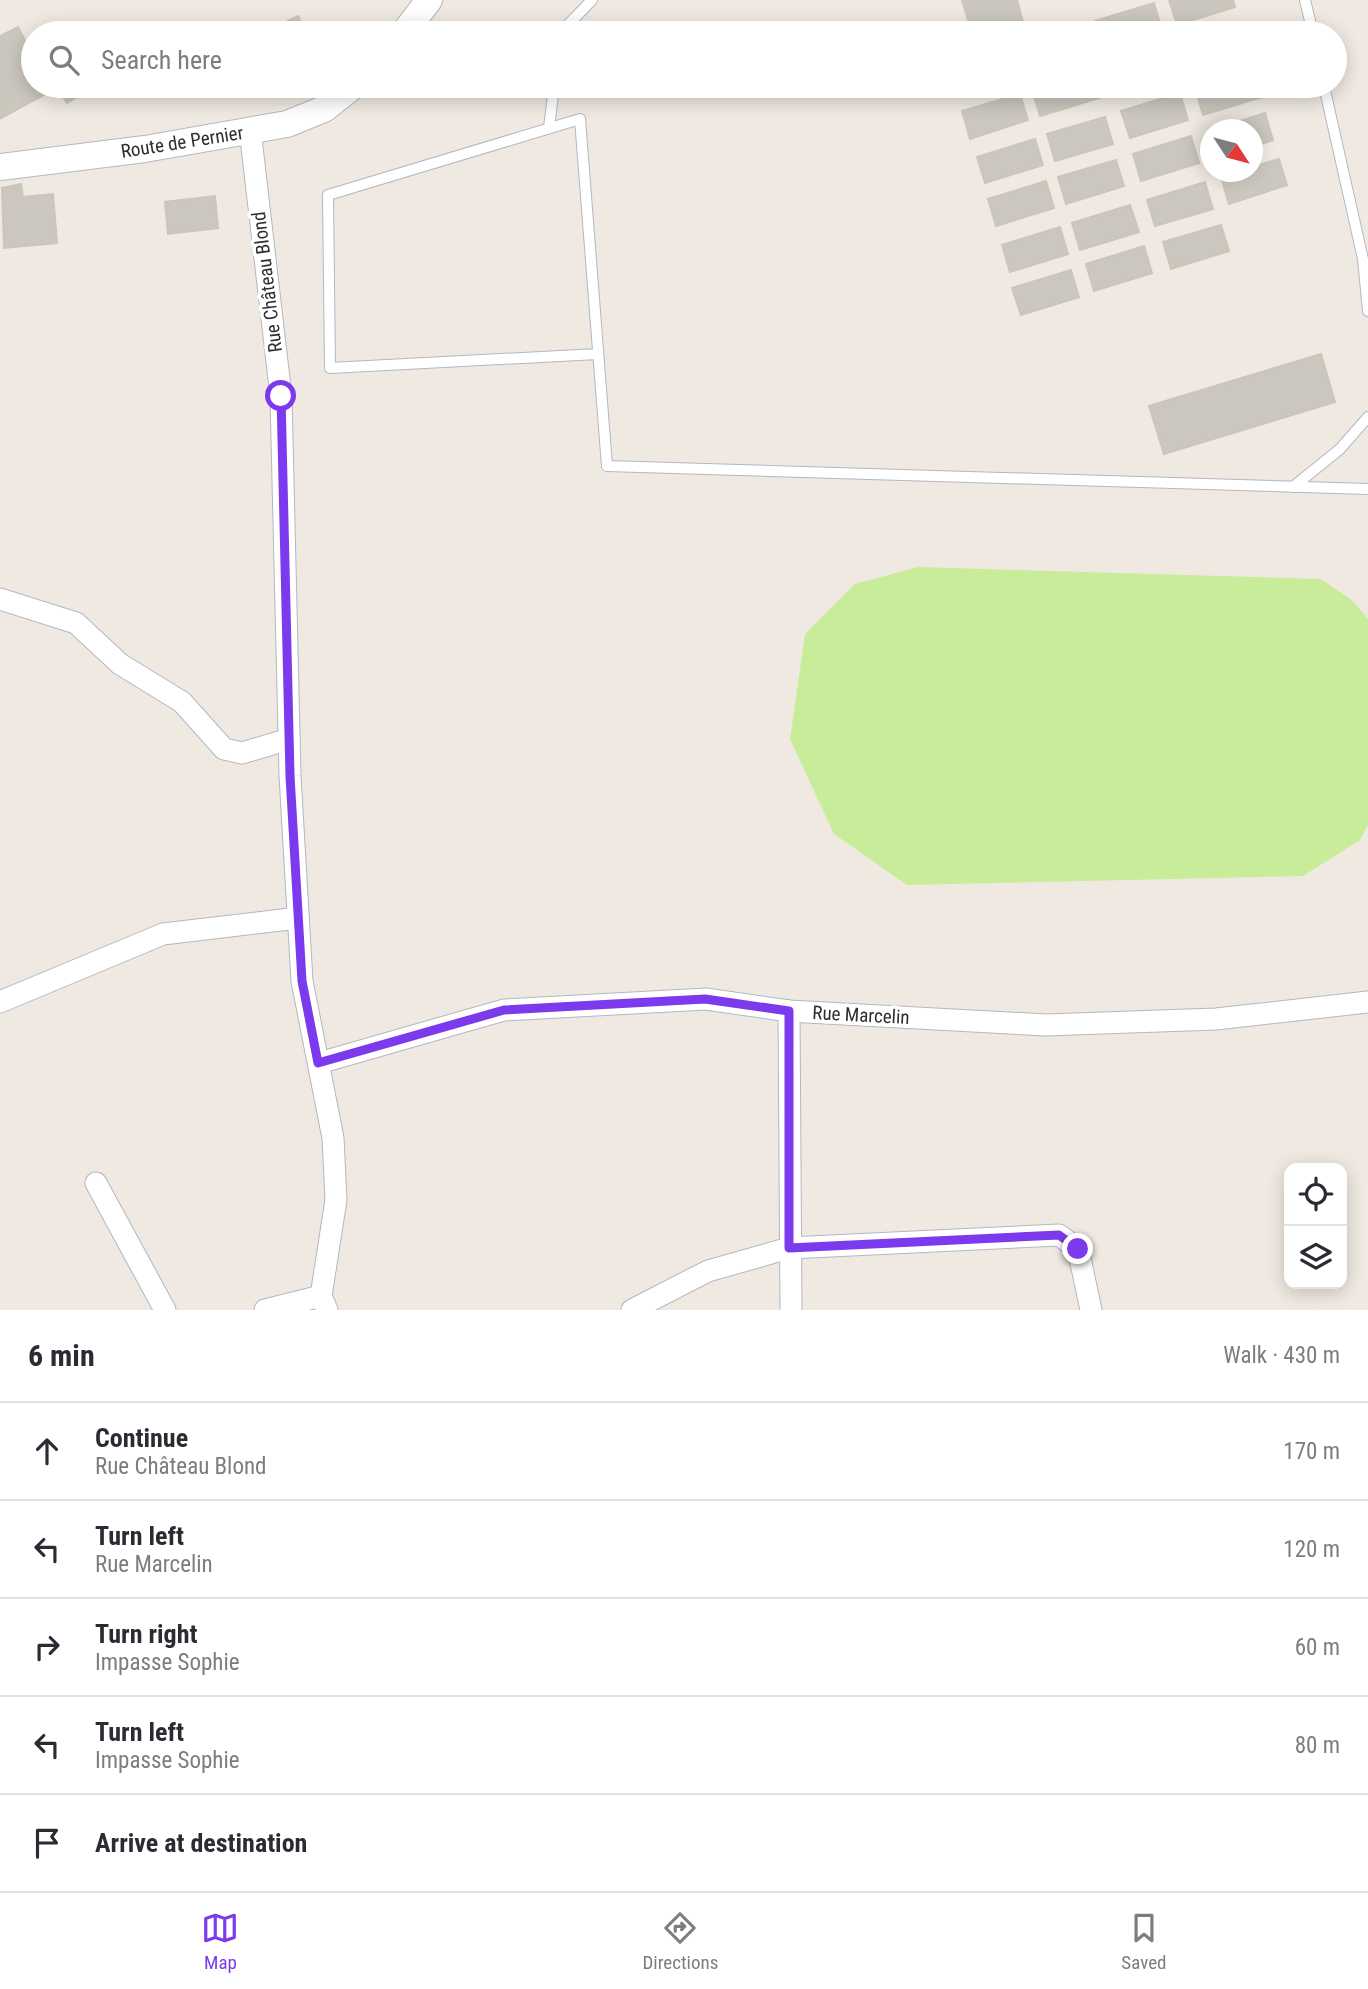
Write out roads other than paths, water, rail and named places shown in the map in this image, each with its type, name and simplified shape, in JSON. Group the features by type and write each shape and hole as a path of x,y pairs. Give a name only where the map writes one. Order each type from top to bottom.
{"street":[{"path":"413,21 429,0"},
{"name":"Route de Pernier","path":"0,167 145,149 287,124 324,109 338,98"},
{"name":"Rue Château Blond","path":"250,130 281,396 289,739 302,981 333,1138 336,1200 324,1303"},
{"path":"0,599 76,623 120,664 182,702 224,749 242,753 289,739"},
{"path":"0,1002 163,934 298,918"},
{"name":"Rue Marcelin","path":"318,1063 504,1010 705,999 789,1011 1046,1025 1216,1018 1368,1002"},
{"path":"789,1011 791,1310"},
{"path":"96,1183 165,1310"},
{"path":"632,1310 708,1271 789,1248 1059,1235 1078,1249 1091,1310"},
{"path":"265,1310 324,1303"}],"lane":[{"path":"572,21 592,0"},
{"path":"1305,0 1309,21"},
{"path":"549,128 553,98"},
{"path":"1327,98 1363,259 1368,311"},
{"path":"598,354 330,368 328,195 580,119 607,466 1368,489"},
{"path":"1293,486 1340,449 1368,417"}]}
